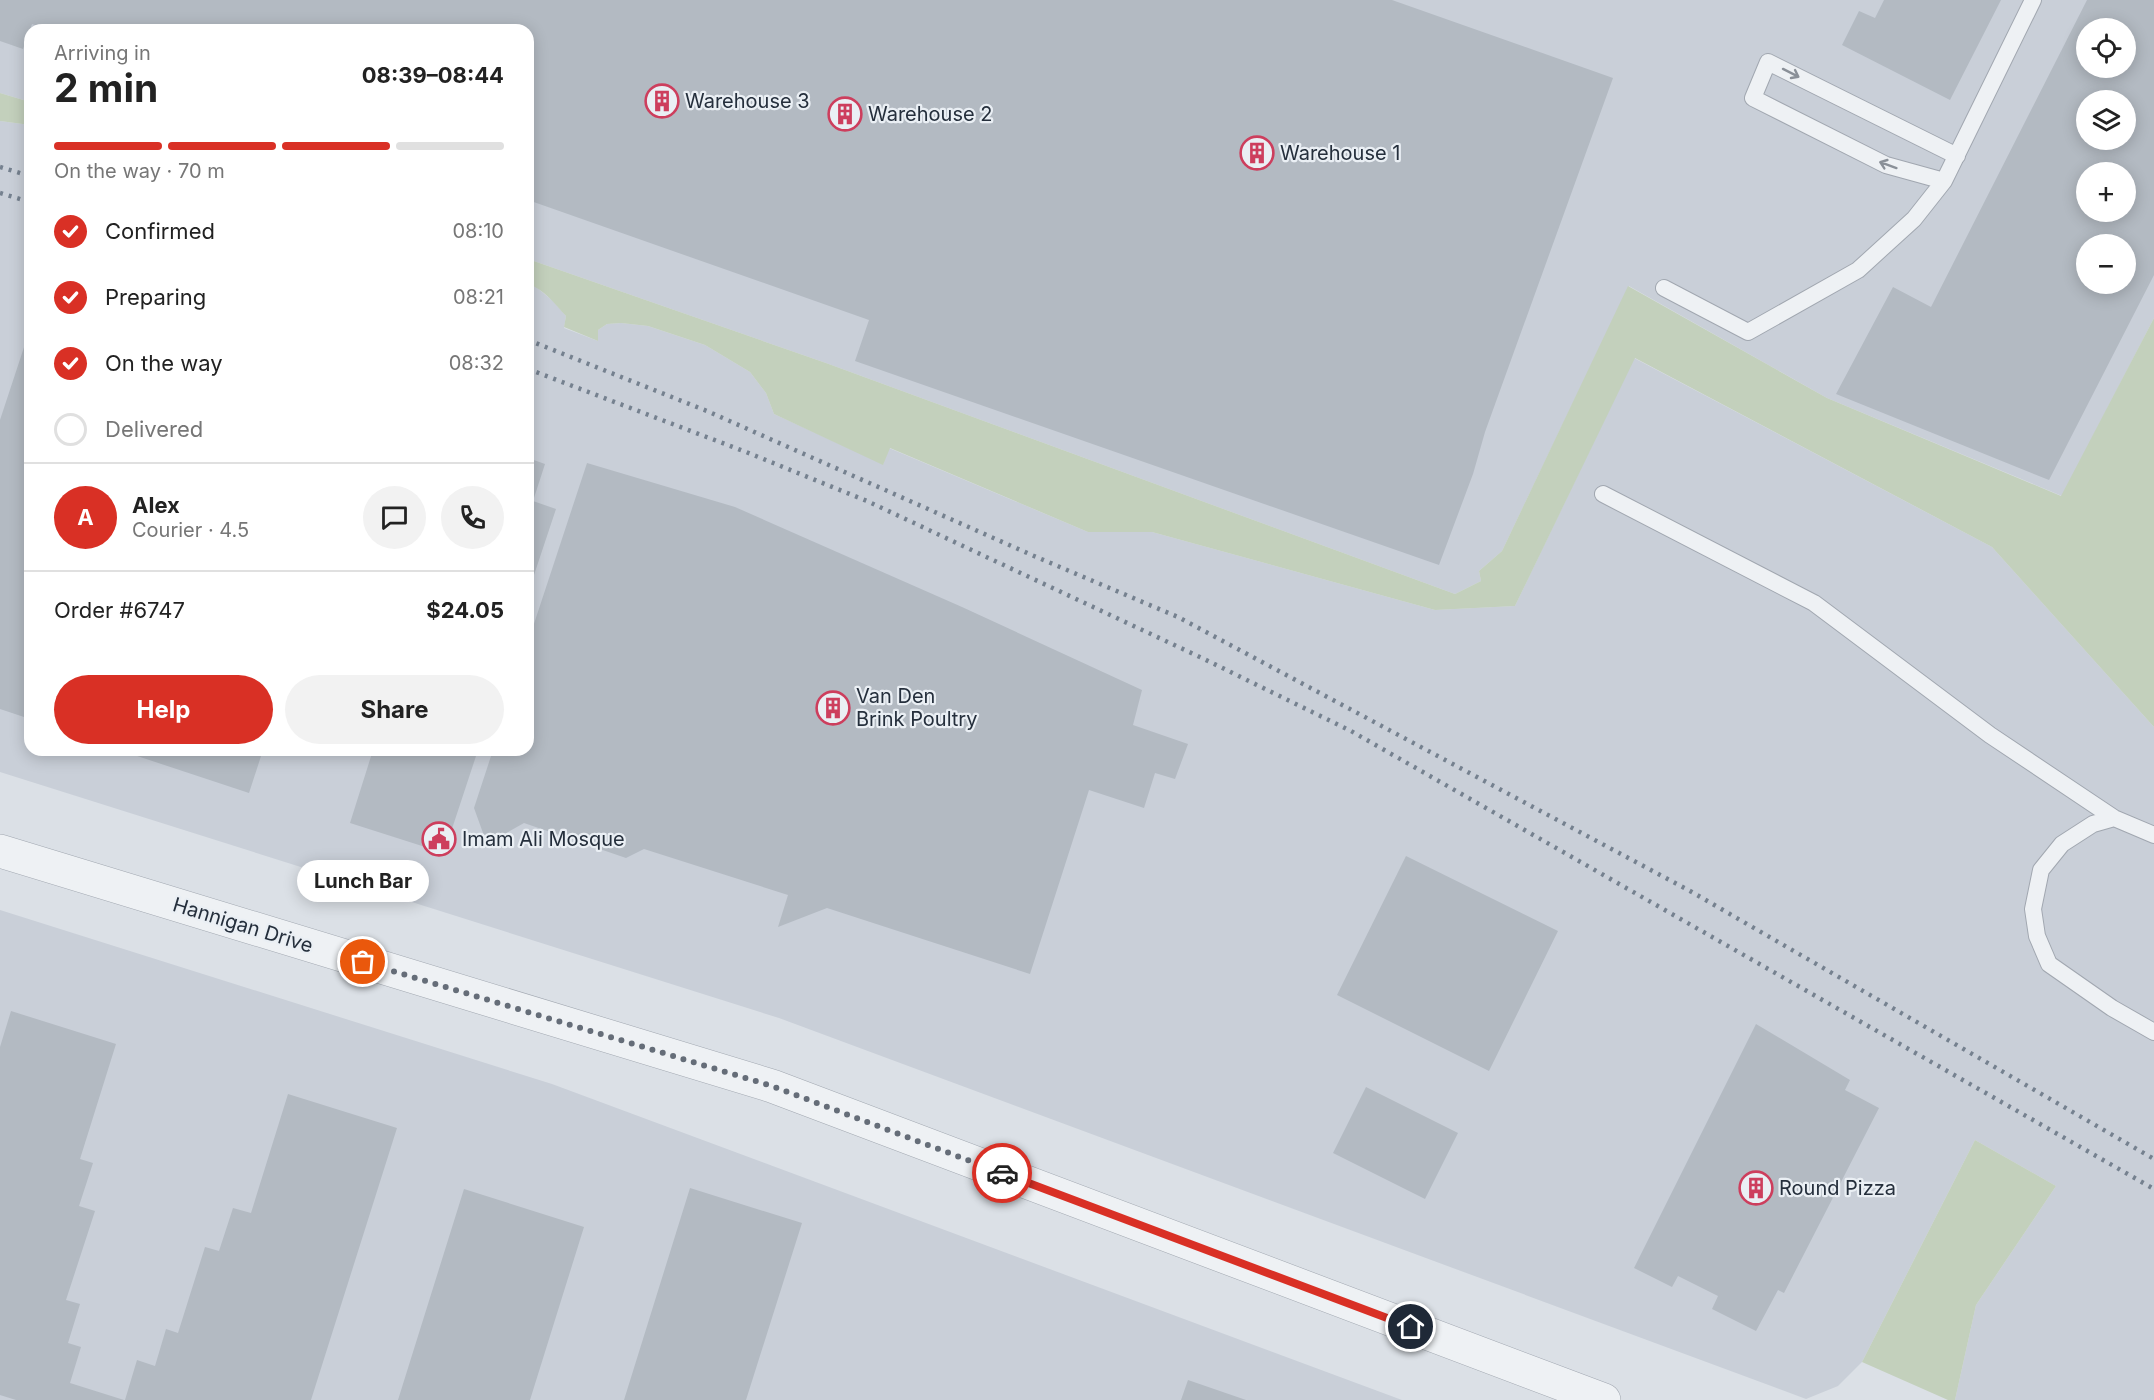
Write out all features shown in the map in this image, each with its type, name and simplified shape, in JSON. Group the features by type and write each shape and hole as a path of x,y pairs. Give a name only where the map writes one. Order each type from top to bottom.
{"street":[{"name":"Hannigan Drive","path":"0,851 772,1086 1604,1400"}],"lane":[{"path":"1664,288 1748,332 1858,270 1914,219 1944,181 2033,0"},
{"path":"1944,181 1886,165 1753,98 1768,62 1957,156"},
{"path":"1603,494 1814,603 1990,735 2115,818 2154,835"},
{"path":"2115,818 2093,824 2062,844 2041,870 2032,909 2037,936 2049,964 2112,1008 2154,1032"}],"shaded area":[{"path":"0,0 2154,0 2154,318 2062,496 1827,398 1629,286 1502,551 1479,571 1481,581 1455,594 826,363 534,261 534,24 24,24 24,100 0,93"},
{"path":"0,121 24,124 24,756 534,756 534,286 554,302 566,316 564,328 598,341 598,330 607,324 621,323 648,326 705,345 750,372 766,393 774,414 883,464 889,448 1088,532 1152,532 1435,610 1515,606 1634,358 1992,547 2154,727 2154,1400 1955,1400 1976,1305 2056,1186 1975,1140 1862,1362 1838,1386 1806,1399 779,1018 0,772"},
{"path":"0,910 552,1084 1402,1400 0,1400"}],"green space":[{"path":"0,93 24,100 24,124 0,121"},
{"path":"534,261 826,363 1455,594 1481,581 1479,571 1502,551 1628,286 1827,398 2061,496 2154,318 2154,727 1992,547 1635,358 1515,606 1435,610 1152,532 1088,532 890,448 883,465 774,414 766,393 750,372 705,345 648,326 621,323 607,324 598,330 598,341 564,327 566,316 534,286"},
{"path":"1975,1140 2056,1186 1976,1305 1955,1400 1948,1400 1862,1362"}],"building":[{"path":"0,0 1392,0 1613,78 1439,565 855,361 869,320 534,202 534,24 24,24 23,49 0,41"},
{"path":"1884,0 2001,0 1950,100 1842,45 1859,11 1875,18"},
{"path":"2087,0 2154,0 2154,275 2049,480 1836,394 1893,287 1931,307 2076,22 2076,78 2136,78 2136,18 2078,18"},
{"path":"24,347 24,717 0,709 0,420"},
{"path":"534,460 545,464 534,498"},
{"name":"Van Den Brink Poultry","path":"587,463 735,507 962,607 1142,690 1133,725 1188,744 1175,779 1155,773 1144,808 1089,790 1030,974 827,908 778,927 788,895 644,849 626,858 524,823 487,844 474,808 491,756 534,756 534,624"},
{"path":"534,501 556,509 534,575"},
{"path":"137,756 261,756 249,793"},
{"path":"371,756 476,756 444,853 350,823"},
{"path":"1406,856 1558,931 1489,1071 1337,995"},
{"path":"11,1011 116,1044 80,1159 93,1163 79,1206 95,1211 66,1300 80,1304 68,1343 81,1347 70,1383 124,1400 16,1400 0,1395 0,1047"},
{"name":"Round Pizza","path":"1756,1024 1850,1080 1845,1090 1879,1108 1784,1293 1778,1290 1756,1331 1712,1309 1718,1296 1678,1276 1672,1287 1634,1268"},
{"path":"1366,1087 1458,1133 1425,1199 1333,1153"},
{"path":"288,1094 397,1128 311,1400 125,1400 137,1360 155,1366 166,1329 178,1333 205,1247 219,1251 233,1208 251,1213"},
{"path":"690,1188 802,1223 746,1400 624,1400"},
{"path":"464,1189 584,1227 530,1400 398,1400"},
{"path":"1188,1380 1246,1400 1181,1400"}],"railway":[{"path":"0,167 24,174"},
{"path":"0,193 24,200"},
{"path":"534,342 707,411 1034,556 1178,617 1690,891 2154,1159"},
{"path":"534,371 867,501 1202,658 1351,731 2154,1189"}],"way so far":[{"path":"363,962 772,1086 1002,1173"}],"place":[{"name":"Warehouse 3","path":"662,101"},
{"name":"Warehouse 2","path":"845,114"},
{"name":"Warehouse 1","path":"1257,153"},
{"name":"Van Den Brink Poultry","path":"833,708"},
{"name":"Imam Ali Mosque","path":"439,839"},
{"name":"Lunch Bar","path":"363,962"},
{"name":"Round Pizza","path":"1756,1188"}],"route":[{"path":"1002,1173 1411,1327"}]}
